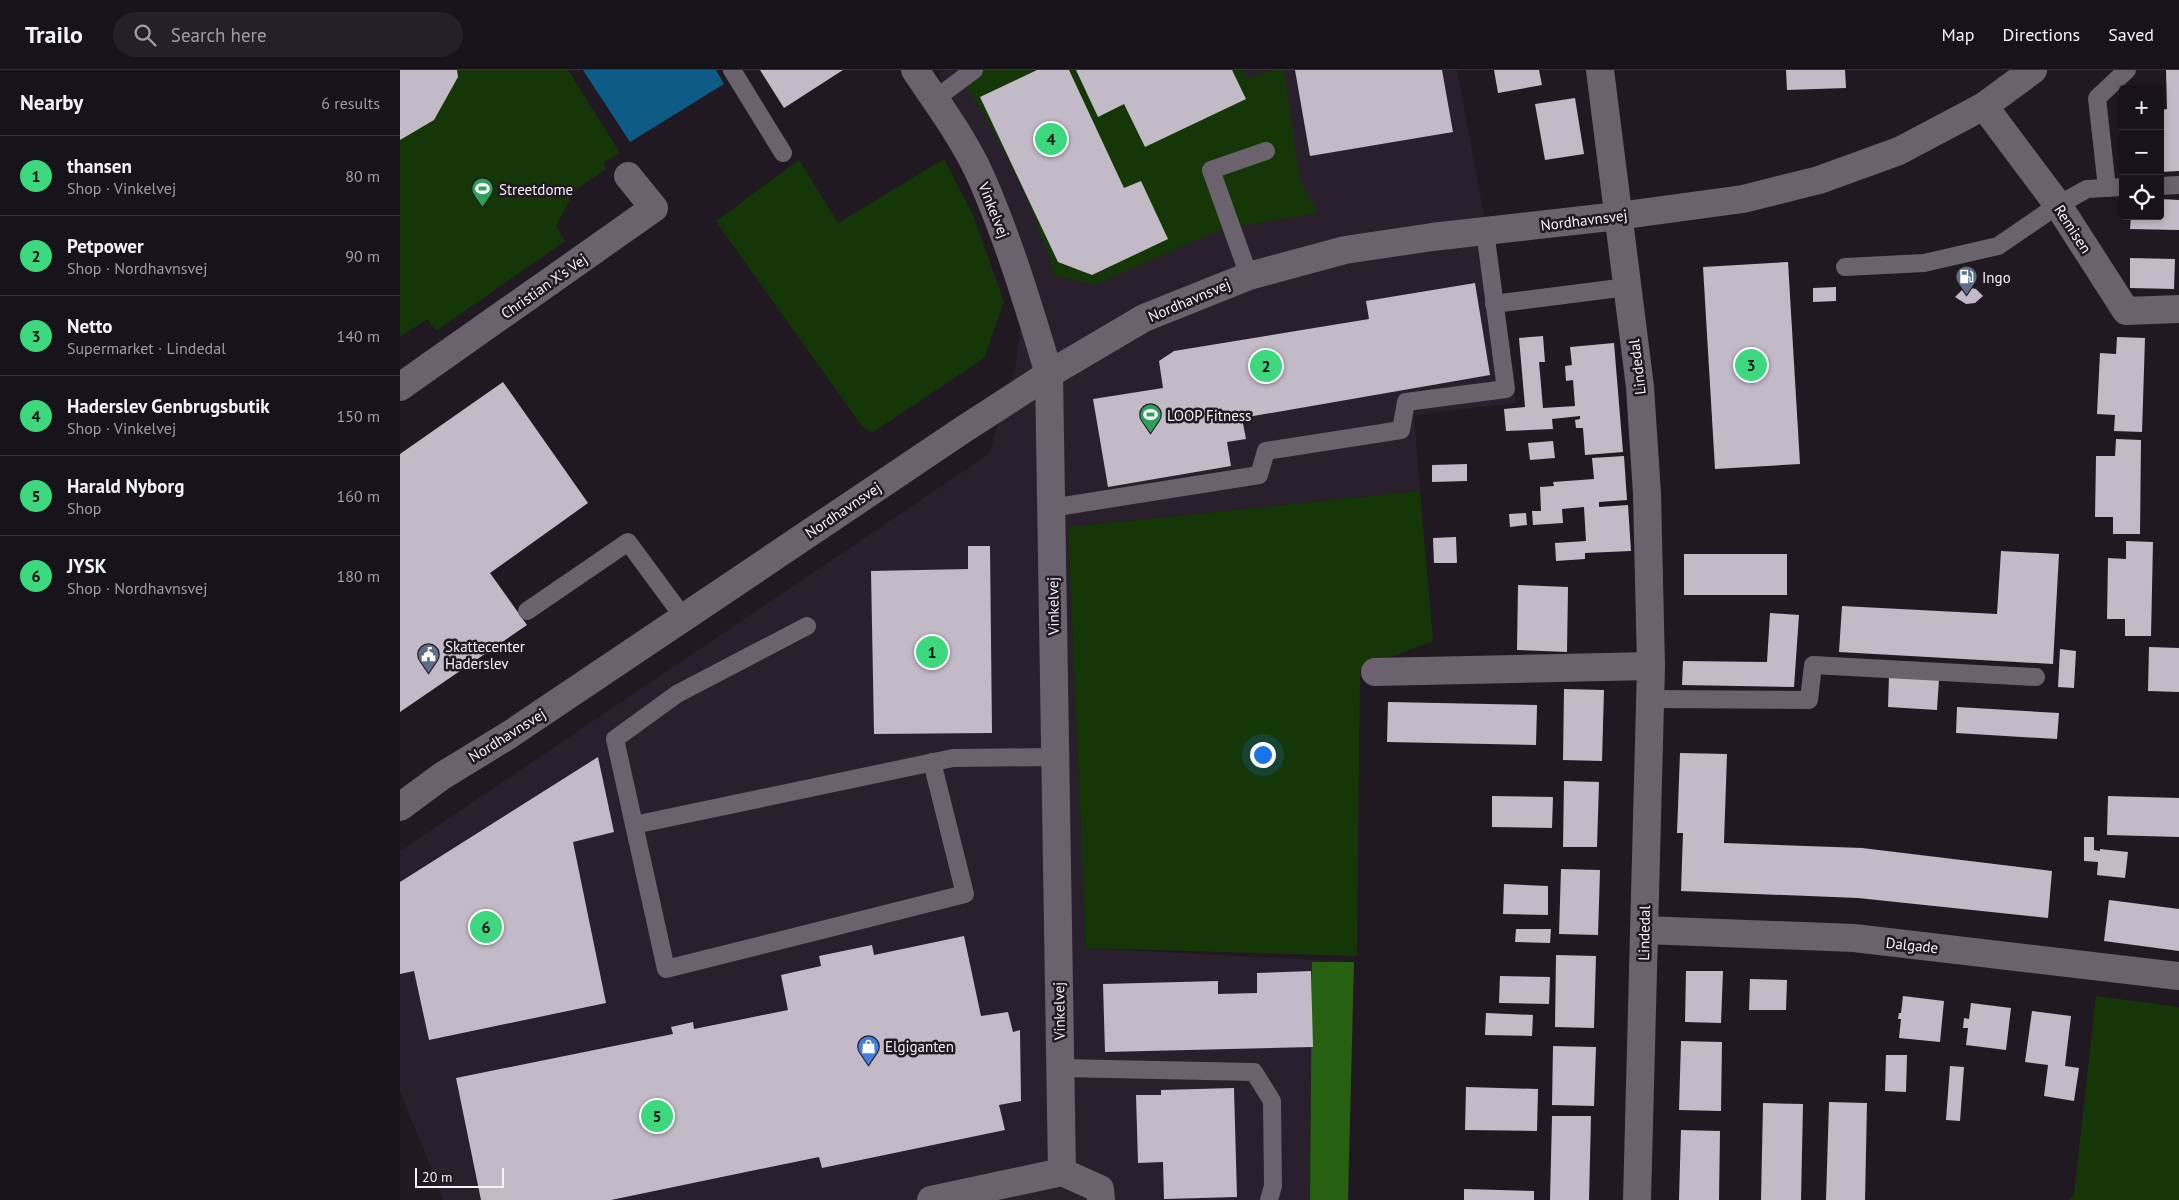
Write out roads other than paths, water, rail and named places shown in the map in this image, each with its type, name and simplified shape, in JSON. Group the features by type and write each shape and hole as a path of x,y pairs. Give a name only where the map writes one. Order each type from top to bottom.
{"street":[{"name":"Vinkelvej","path":"915,70 935,99 980,175 1017,268 1049,374 1062,1172"},
{"name":"Lindedal","path":"1600,70 1640,386 1647,494 1650,699 1637,1200"},
{"name":"Nordhavnsvej","path":"400,807 442,776 509,735 1049,374 1144,318 1249,276 1345,250 1743,199 1819,180 1899,151 1984,106 2033,70"},
{"name":"Remisen","path":"1984,106 2058,205 2126,311 2179,310"},
{"name":"Christian X's Vej","path":"400,387 654,208 628,176"},
{"path":"1375,672 1650,666"},
{"name":"Nordhavnsvej","path":"400,789 442,776"},
{"name":"Dalgade","path":"1644,930 1854,938 2179,976"},
{"path":"931,1200 1062,1172 1100,1189 1101,1200"}],"lane":[{"path":"732,70 783,153"},
{"path":"935,99 974,70"},
{"path":"1845,267 1924,262 1998,246 2058,205 2087,189 2115,188 2097,98 2127,70"},
{"path":"1249,276 1211,170 1266,151"},
{"path":"2164,186 2179,185"},
{"path":"1051,508 1258,475 1266,452 1401,430 1406,402 1506,389 1485,231"},
{"path":"1494,304 1627,286"},
{"path":"527,611 628,542 684,618"},
{"path":"807,626 677,694 615,739 666,969 965,894 932,762"},
{"path":"1650,699 1809,700 1813,665 2036,677"},
{"path":"634,825 953,758 1055,757"},
{"path":"1060,1068 1254,1072 1272,1100 1273,1186 1269,1200"}],"water":[{"path":"583,70 716,70 724,84 630,142"}],"place":[{"name":"Haderslev Genbrugsbutik","path":"1051,139"},
{"name":"Streetdome","path":"483,208"},
{"name":"Ingo","path":"1966,296"},
{"name":"Netto","path":"1751,365"},
{"name":"Petpower","path":"1266,366"},
{"name":"LOOP Fitness","path":"1151,434"},
{"name":"thansen","path":"932,652"},
{"name":"Skattecenter Haderslev","path":"429,674"},
{"name":"JYSK","path":"486,927"},
{"name":"Elgiganten","path":"869,1065"},
{"name":"Harald Nyborg","path":"657,1116"}]}
